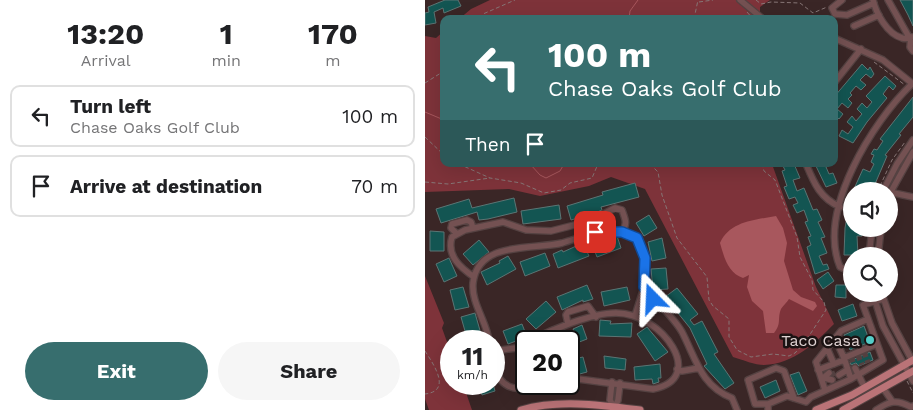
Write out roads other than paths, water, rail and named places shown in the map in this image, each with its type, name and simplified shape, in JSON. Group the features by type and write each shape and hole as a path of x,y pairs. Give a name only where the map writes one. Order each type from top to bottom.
{"main road":[{"path":"816,410 865,388 913,361"},
{"path":"843,410 911,372"},
{"path":"521,410 553,405 639,410"}],"street":[{"path":"740,0 758,15"},
{"path":"842,0 832,8 835,14 847,15 874,2 879,15 893,33 904,39 911,37"},
{"path":"888,0 911,37 910,47 913,51"},
{"path":"854,26 879,15"},
{"path":"838,39 861,48 883,60 911,85 861,149 845,185 833,237 836,258 840,267 843,268"},
{"path":"838,78 861,48"},
{"path":"892,182 913,140"},
{"path":"894,182 913,152"},
{"path":"807,167 814,184 826,199 840,207"},
{"path":"898,194 913,197"},
{"path":"474,277 465,272 454,258 450,242 456,233 503,222 527,230 551,230 589,221 615,208 622,210 625,217 626,223 622,232"},
{"path":"456,233 451,228 452,224 467,220 471,222 473,228"},
{"path":"485,330 476,302 473,283 474,277 482,264 495,254 509,248 562,243 595,232 622,232 637,238 641,243 645,258 644,287 635,316"},
{"path":"644,287 681,331 699,368 714,389 734,400 737,410"},
{"path":"806,402 825,390 851,379 856,371 883,360 863,305 872,302"},
{"path":"875,302 887,334 904,365 911,372 910,382"},
{"path":"885,302 895,329 913,361"},
{"path":"568,324 566,315 568,312 588,306 596,317"},
{"path":"555,330 568,324 615,313 635,316 650,322 670,341 676,351 677,369 675,376 662,387 653,389 620,383 580,379"},
{"path":"825,390 828,377 818,370 816,362 841,331 868,319"},
{"path":"840,371 847,358 860,352 887,334"},
{"path":"835,338 847,358"},
{"path":"827,348 840,371 851,379"},
{"path":"840,371 847,358"},
{"path":"677,369 699,368"},
{"path":"794,398 784,371 776,368 748,380 755,404 768,407 787,396 806,402"},
{"path":"818,370 840,371"},
{"path":"856,371 865,388"},
{"path":"612,382 610,400 614,408"},
{"path":"614,408 618,400 620,383"},
{"path":"883,388 892,401"},
{"path":"875,410 892,401 900,401 912,408"},
{"path":"806,402 808,410"}],"waterway":[{"path":"630,15 630,11 638,0"},
{"path":"425,112 440,118"},
{"path":"533,167 540,175 546,178 560,171 562,167"}],"tunnel":[{"path":"864,352 868,363"},
{"path":"858,355 862,365"},
{"path":"851,357 855,368"},
{"path":"830,375 838,372"}],"place":[{"name":"Taco Casa","path":"870,340"}]}
